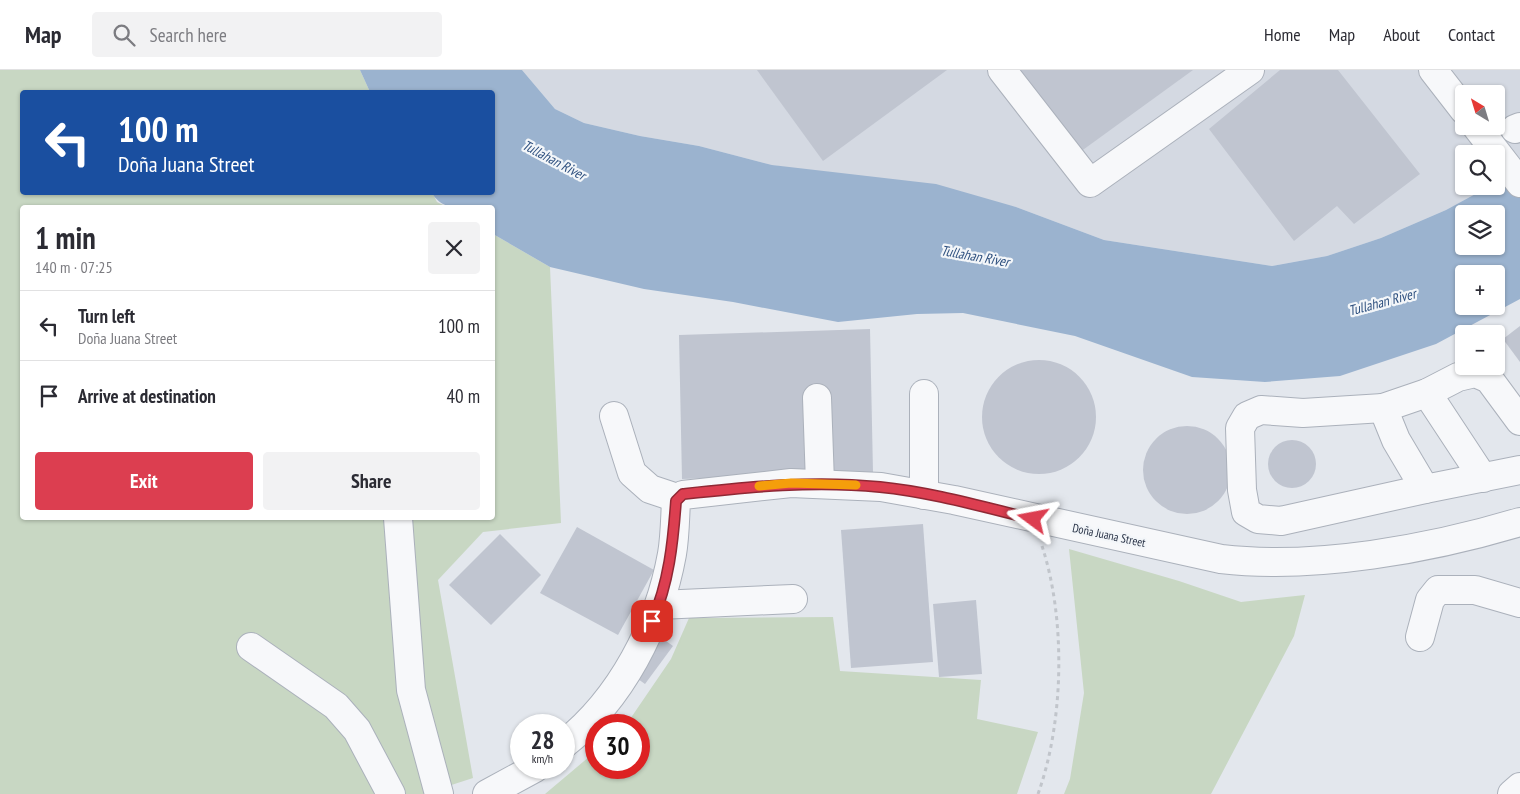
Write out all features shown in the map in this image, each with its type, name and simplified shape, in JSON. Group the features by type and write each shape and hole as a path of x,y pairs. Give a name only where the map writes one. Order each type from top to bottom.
{"street":[{"path":"1002,70 1090,183 1250,70"},
{"path":"1433,70 1455,98"},
{"path":"1483,135 1513,174"},
{"path":"1520,421 1488,379 1476,373 1458,377 1427,393 1383,408 1302,413 1261,410 1247,416 1240,428 1242,490 1246,512 1258,519 1281,521 1520,470"},
{"path":"1427,393 1483,478"},
{"path":"924,394 924,495"},
{"path":"817,398 820,483"},
{"path":"1383,408 1396,440 1424,489"},
{"path":"575,736 610,697 638,653 659,605 672,554 677,498 650,489 632,473 614,416"},
{"name":"Doña Juana Street","path":"677,498 683,494 734,488 820,483 881,487 1221,559 1255,563 1336,558 1416,547 1520,522"},
{"path":"398,520 411,690 439,794"},
{"path":"1420,637 1430,600 1438,590 1475,590 1520,603"},
{"path":"659,605 793,598"},
{"path":"251,647 336,706 356,730 391,794"},
{"path":"487,794 515,779"},
{"path":"1512,794 1520,787"}],"path":[{"path":"1038,794 1054,724 1059,667 1055,610 1044,554"}],"shaded area":[{"path":"522,70 1520,70 1520,170 1505,178 1505,145 1455,145 1455,195 1474,195 1446,210 1381,238 1327,256 1272,266 1104,240 1016,207 772,165 699,146 640,136 584,123 555,109"}],"green space":[{"path":"0,70 360,70 369,90 20,90 20,195 434,195 437,202 443,205 20,205 20,520 495,520 495,235 550,267 561,523 483,532 438,580 473,778 439,789 434,794 0,794"},
{"path":"1069,549 1179,581 1241,602 1305,595 1294,636 1211,794 1064,794 1070,779 1084,693"},
{"path":"833,617 840,671 981,680 977,719 1038,732 1017,794 545,794 563,779 575,779 575,769 585,760 585,779 650,779 650,714 634,714 671,659 689,618"}],"water":[{"name":"Tullahan River","path":"360,70 522,70 555,109 584,123 640,136 699,146 772,165 936,184 1016,207 1104,240 1272,266 1327,256 1381,238 1455,205 1455,255 1505,255 1505,205 1455,205 1474,195 1505,195 1505,178 1520,170 1520,299 1505,307 1505,265 1455,265 1455,315 1490,315 1471,325 1455,325 1455,334 1436,344 1340,376 1265,382 1192,377 1075,336 963,313 917,314 838,322 733,302 644,289 550,267 495,235 495,205 443,204 433,195 495,195 495,90 369,90"}],"building":[{"path":"757,70 947,70 823,161"},
{"path":"1020,70 1193,70 1080,152"},
{"path":"1280,70 1338,70 1420,174 1354,224 1337,206 1294,241 1209,129"},
{"path":"1520,326 1520,362 1505,342 1505,337"},
{"path":"870,329 873,473 682,479 679,335"},
{"path":"1039,360 1061,364 1079,377 1092,395 1096,417 1092,439 1079,457 1061,470 1039,474 1017,470 999,457 986,439 982,417 986,395 999,377 1017,364"},
{"path":"1178,426 1196,426 1212,433 1224,445 1231,461 1231,479 1224,495 1212,507 1196,514 1178,514 1162,507 1150,495 1143,479 1143,461 1150,445 1162,433"},
{"path":"1292,440 1301,442 1309,447 1314,455 1316,464 1314,473 1309,481 1301,486 1292,488 1283,486 1275,481 1270,473 1268,464 1270,455 1275,447 1283,442"},
{"path":"923,524 933,662 851,668 841,530"},
{"path":"577,527 654,570 618,635 540,593"},
{"path":"500,534 541,575 491,625 449,585"},
{"path":"976,600 982,674 939,677 933,604"},
{"path":"659,636 673,646 645,684 631,674"}],"slow traffic":[{"path":"759,486 791,483 856,485"}],"route":[{"path":"652,621 659,605 672,554 676,501 683,494 791,483 881,487 954,500 1033,519"}]}
